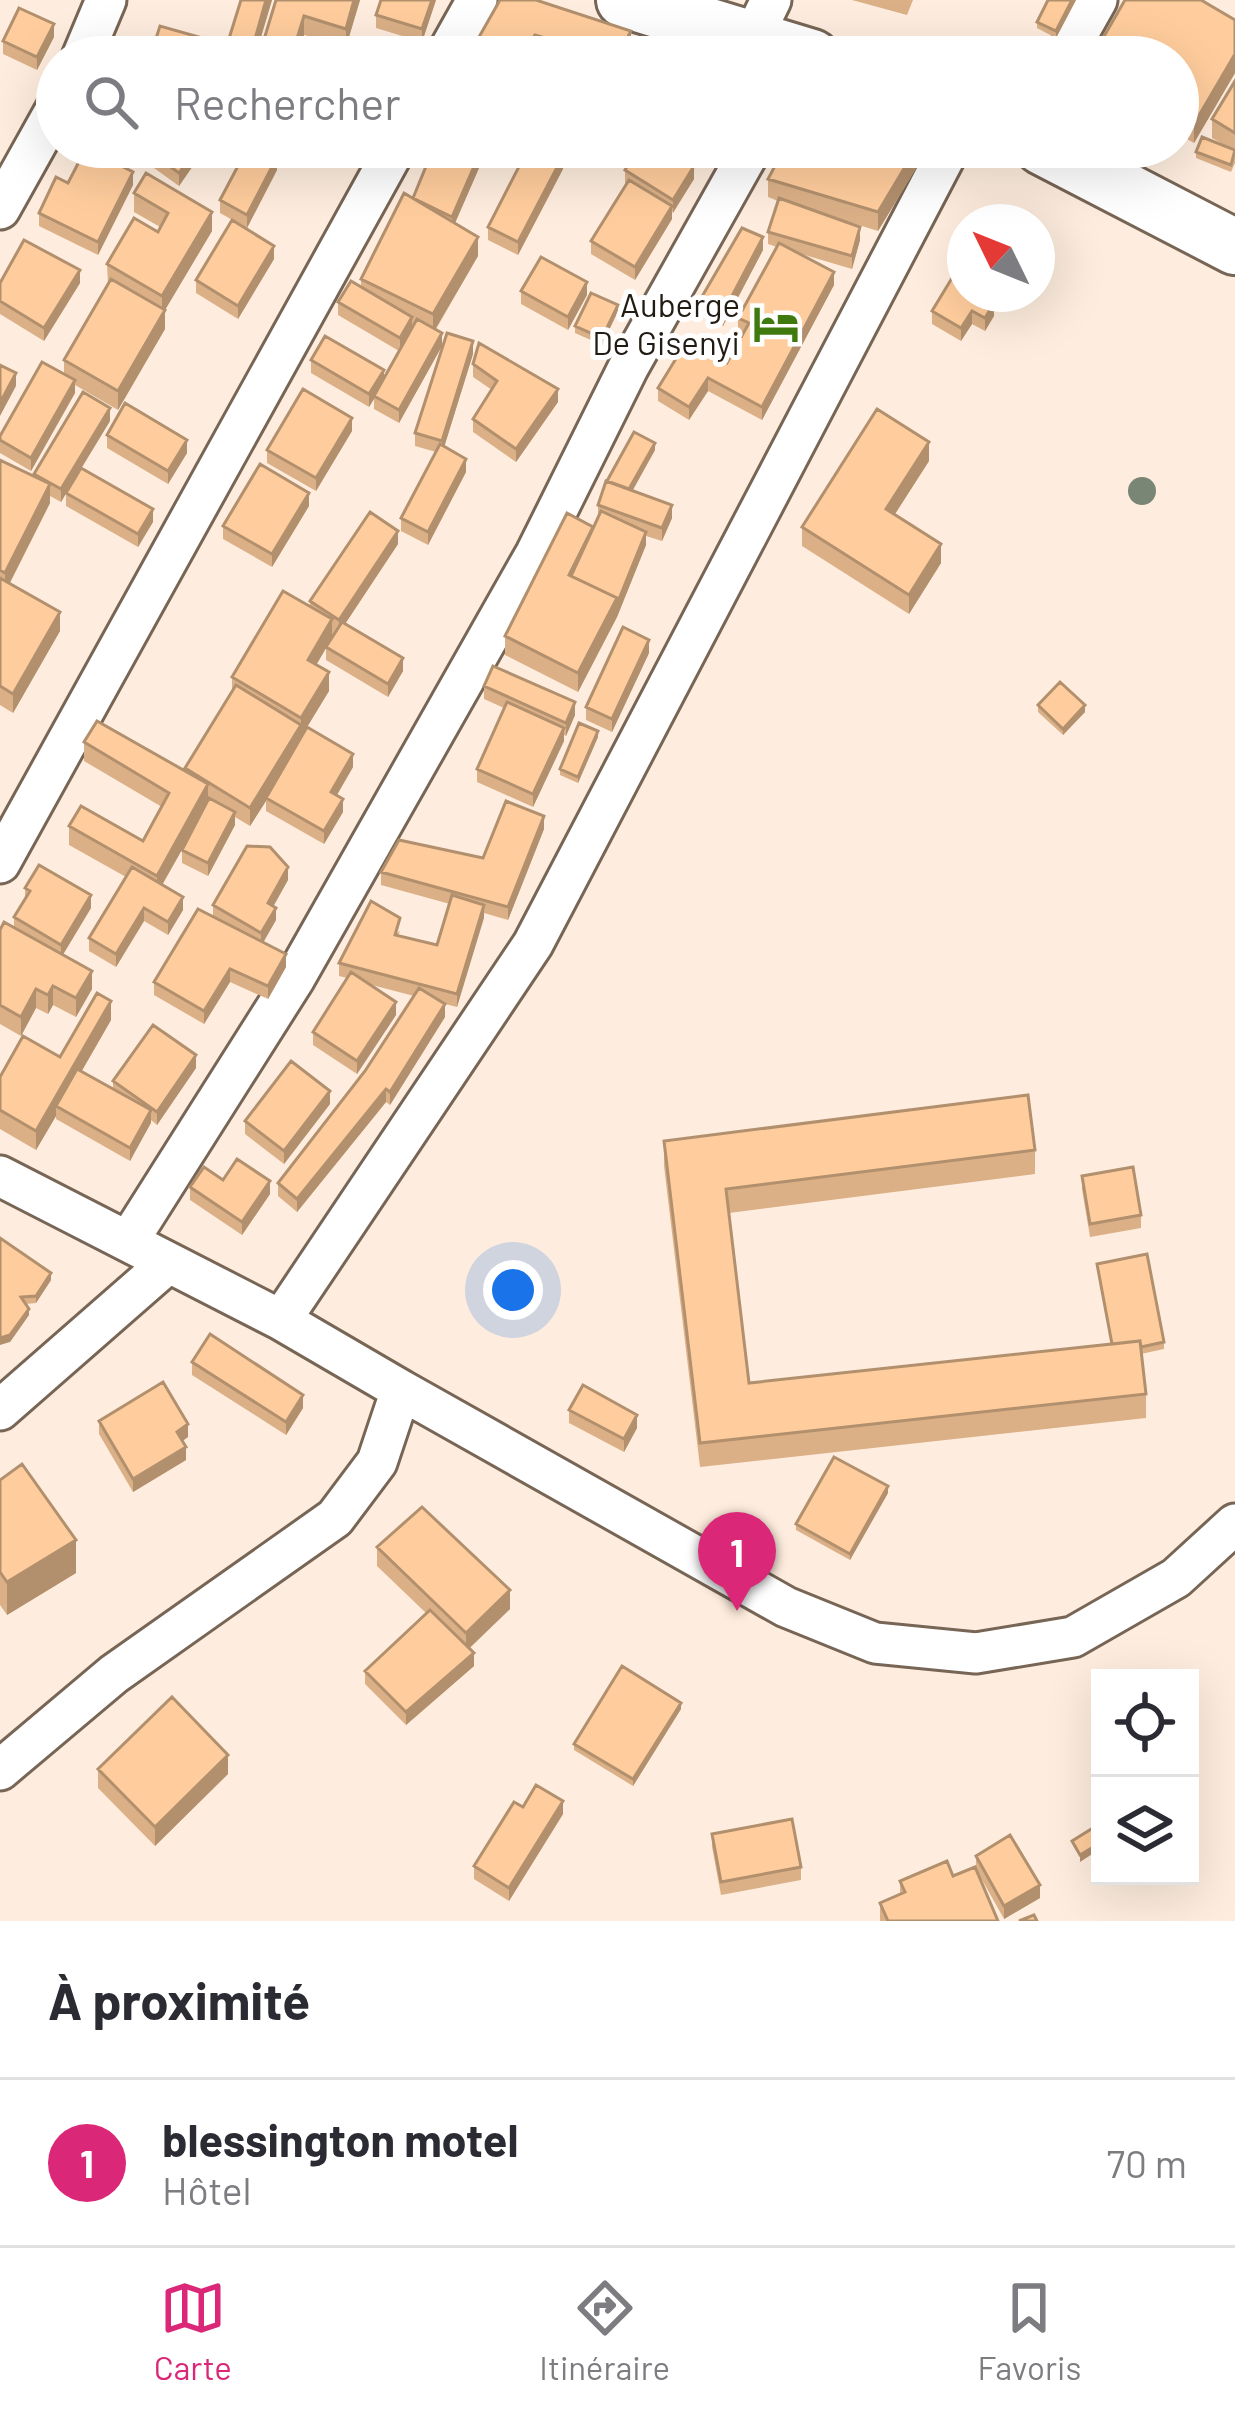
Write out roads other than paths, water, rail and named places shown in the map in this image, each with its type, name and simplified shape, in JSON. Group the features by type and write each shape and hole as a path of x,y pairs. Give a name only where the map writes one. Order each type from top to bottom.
{"street":[{"path":"91,36 106,0"},
{"path":"457,36 477,0"},
{"path":"624,0 761,19"},
{"path":"1076,36 1096,0"},
{"path":"0,208 36,144"},
{"path":"0,863 383,168"},
{"path":"129,1240 296,978 536,553 628,368 740,168"},
{"path":"281,1320 533,944 939,168"},
{"path":"1083,168 1235,247"},
{"path":"0,1176 281,1320 786,1607 874,1643 976,1653 1073,1637 1176,1578 1235,1524"},
{"path":"0,1410 168,1263"},
{"path":"0,1770 114,1674 335,1518 376,1462 401,1390"}],"place":[{"name":"Auberge De Gisenyi","path":"776,324"},
{"name":"blessington motel","path":"737,1611"}]}
